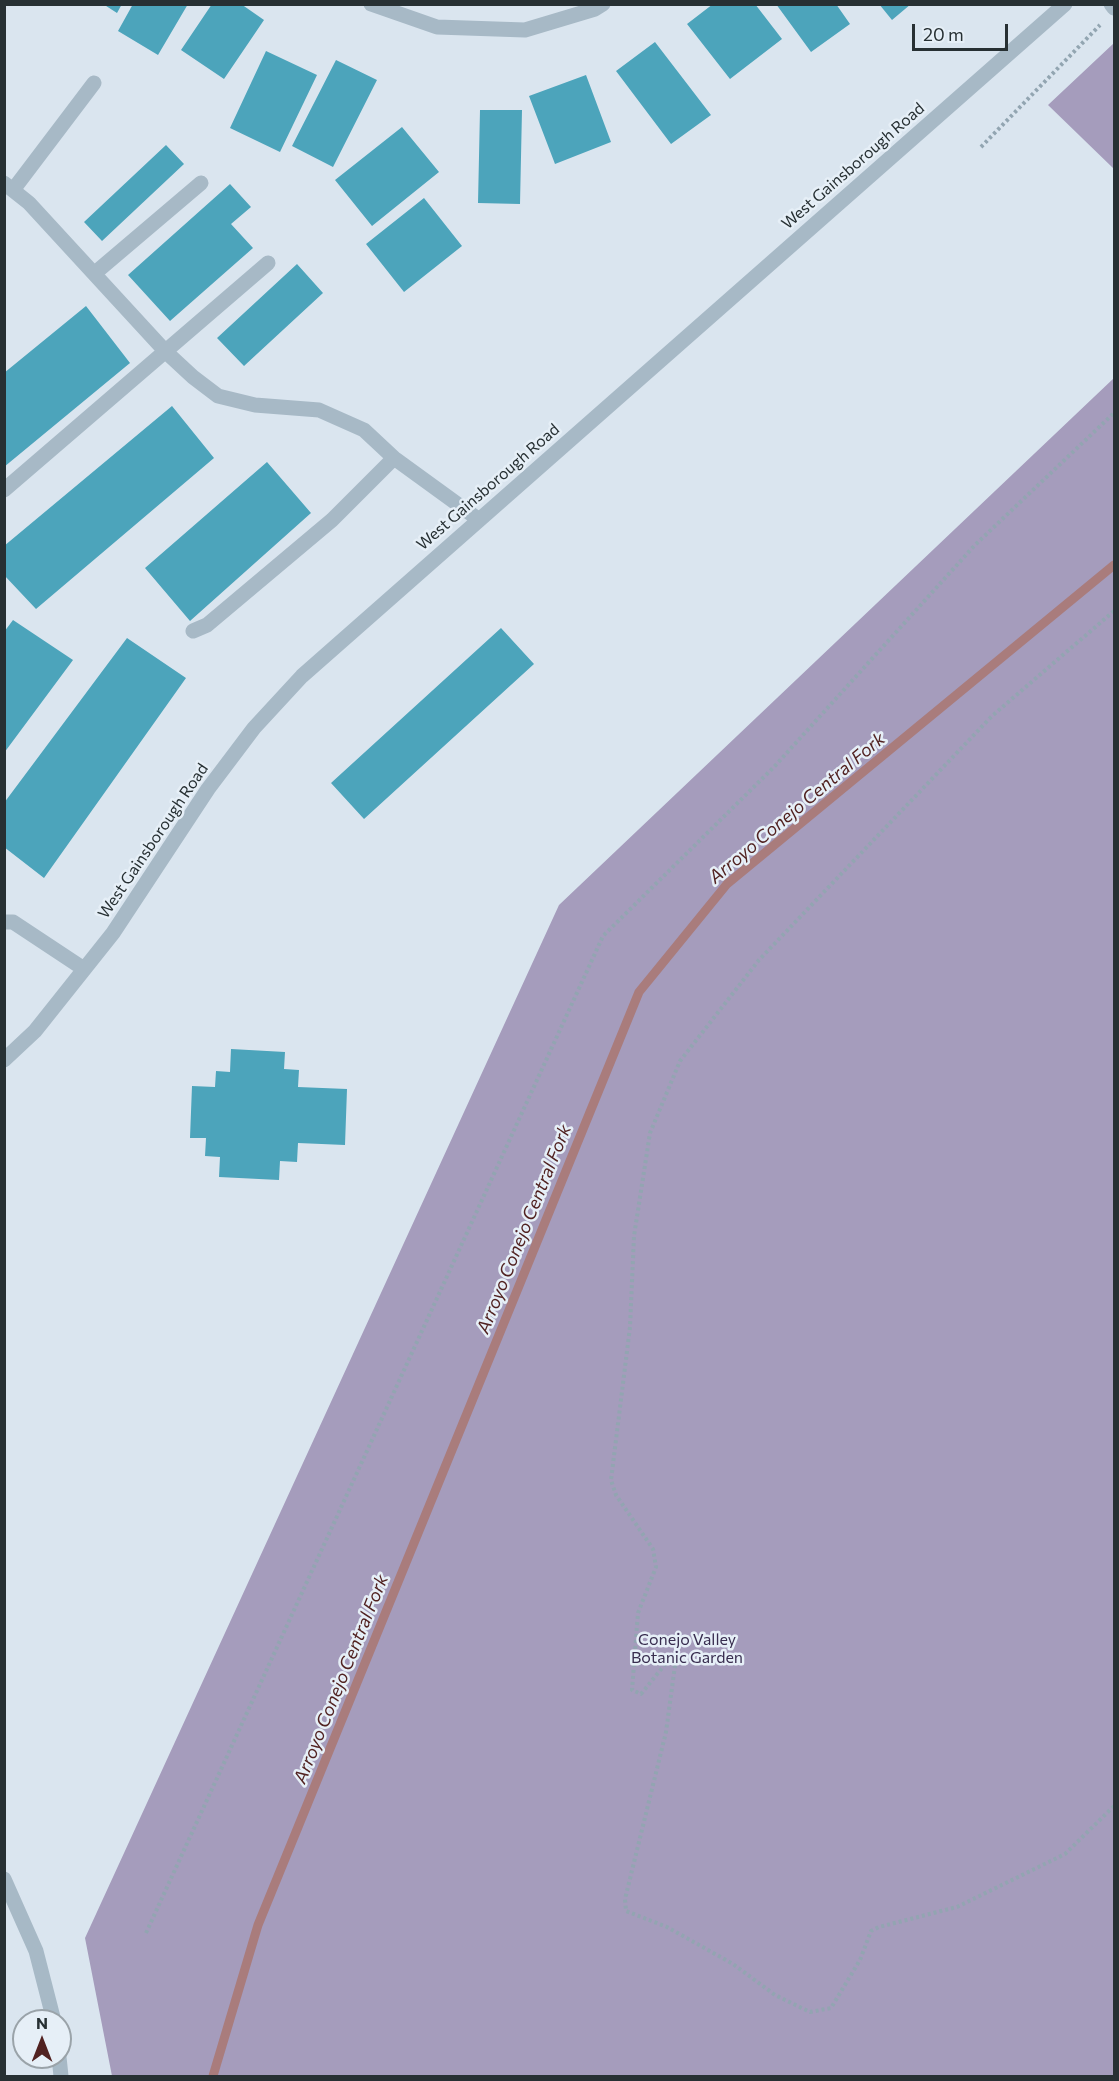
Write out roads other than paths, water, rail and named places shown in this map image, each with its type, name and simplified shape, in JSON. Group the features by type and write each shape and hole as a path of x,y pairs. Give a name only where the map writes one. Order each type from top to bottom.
{"street":[{"path":"371,4 437,27 525,30 595,9 603,4"},
{"name":"West Gainsborough Road","path":"4,1059 35,1031 113,933 208,789 254,728 302,676 1065,4"},
{"path":"94,83 9,187 29,203 166,352 218,396 255,405 319,410 364,430 394,458 478,519"},
{"path":"95,273 201,183"},
{"path":"4,490 268,263"},
{"path":"193,631 207,625 332,520 394,458"},
{"path":"4,922 13,922 84,969"},
{"path":"4,1879 36,1952 51,2009"}],"waterway":[{"name":"Arroyo Conejo Central Fork","path":"213,2076 258,1925 639,992 727,884 1114,565"}],"park label":[{"name":"Conejo Valley Botanic Garden","path":"687,1649"}]}
